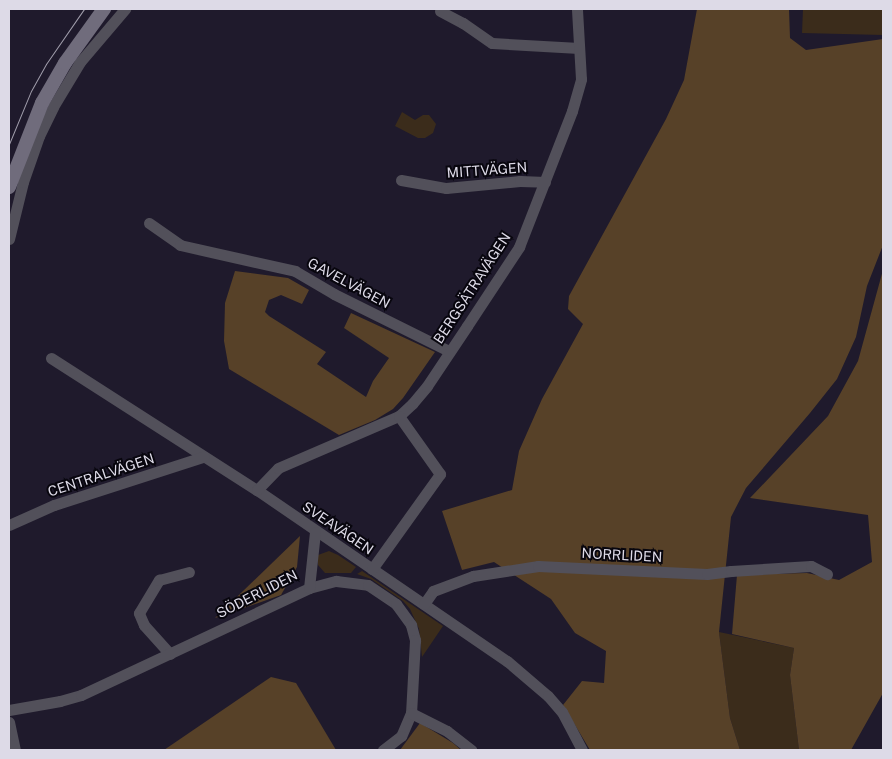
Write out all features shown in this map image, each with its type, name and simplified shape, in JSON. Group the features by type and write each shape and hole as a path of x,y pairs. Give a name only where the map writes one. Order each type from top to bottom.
{"main road":[{"path":"9,187 42,103 65,63 104,9"}],"street":[{"path":"9,239 23,182 39,136 53,108 80,62 125,9"},
{"name":"BERGSÄTRAVÄGEN","path":"256,490 278,468 398,416 412,404 427,386 519,247 545,182 572,110 581,79 577,9"},
{"path":"440,11 462,23 492,44 579,48"},
{"name":"MITTVÄGEN","path":"401,180 446,188 520,181 545,182"},
{"name":"GAVELVÄGEN","path":"149,223 180,245 295,271 334,294 449,351"},
{"name":"SVEAVÄGEN","path":"51,358 256,490 507,661 548,696 562,712 582,750"},
{"path":"372,569 440,474 398,416"},
{"name":"CENTRALVÄGEN","path":"9,524 54,505 203,457"},
{"name":"SÖDERLIDEN","path":"9,710 60,701 81,695 309,588 315,532"},
{"name":"NORRLIDEN","path":"424,604 433,591 473,576 538,566 707,574 811,566 827,574"},
{"path":"170,654 144,625 139,614 159,580 189,572"},
{"path":"309,588 336,581 359,583 386,597 405,614 411,625 415,640 411,713 400,736 383,750"},
{"path":"411,713 447,731 471,750"},
{"path":"9,722 15,750"}],"shaded area":[{"path":"697,9 789,9 790,38 806,50 883,39 883,245 867,286 856,337 837,379 746,488 731,517 719,632 730,718 740,750 590,750 563,705 582,681 604,683 606,651 575,633 551,599 494,562 462,570 442,511 512,490 519,451 542,399 583,324 568,309 569,296 666,119 684,80"},
{"path":"803,9 883,9 883,35 802,33"},
{"path":"402,112 415,120 423,115 429,115 436,124 433,133 425,138 418,138 395,126"},
{"path":"883,270 883,693 851,750 799,750 790,675 794,648 732,634 737,575 807,573 839,580 872,562 868,515 750,498 828,416 858,361"},
{"path":"235,271 288,278 309,290 302,304 281,295 269,300 265,312 326,352 317,364 366,397 373,381 389,358 344,328 351,313 435,352 403,398 393,409 375,420 339,435 229,369 224,341 225,303"},
{"path":"300,536 297,567 281,595 215,618"},
{"path":"329,551 356,567 351,573 325,573 318,565 318,555"},
{"path":"362,571 443,626 422,657 419,629 410,609 403,601 371,579 357,574"},
{"path":"719,632 794,648 790,675 799,750 740,750 730,718"},
{"path":"271,677 296,683 336,750 164,750"},
{"path":"420,723 453,743 461,750 400,750"}],"tram line":[{"path":"9,144 31,91 46,64 84,9"}]}
